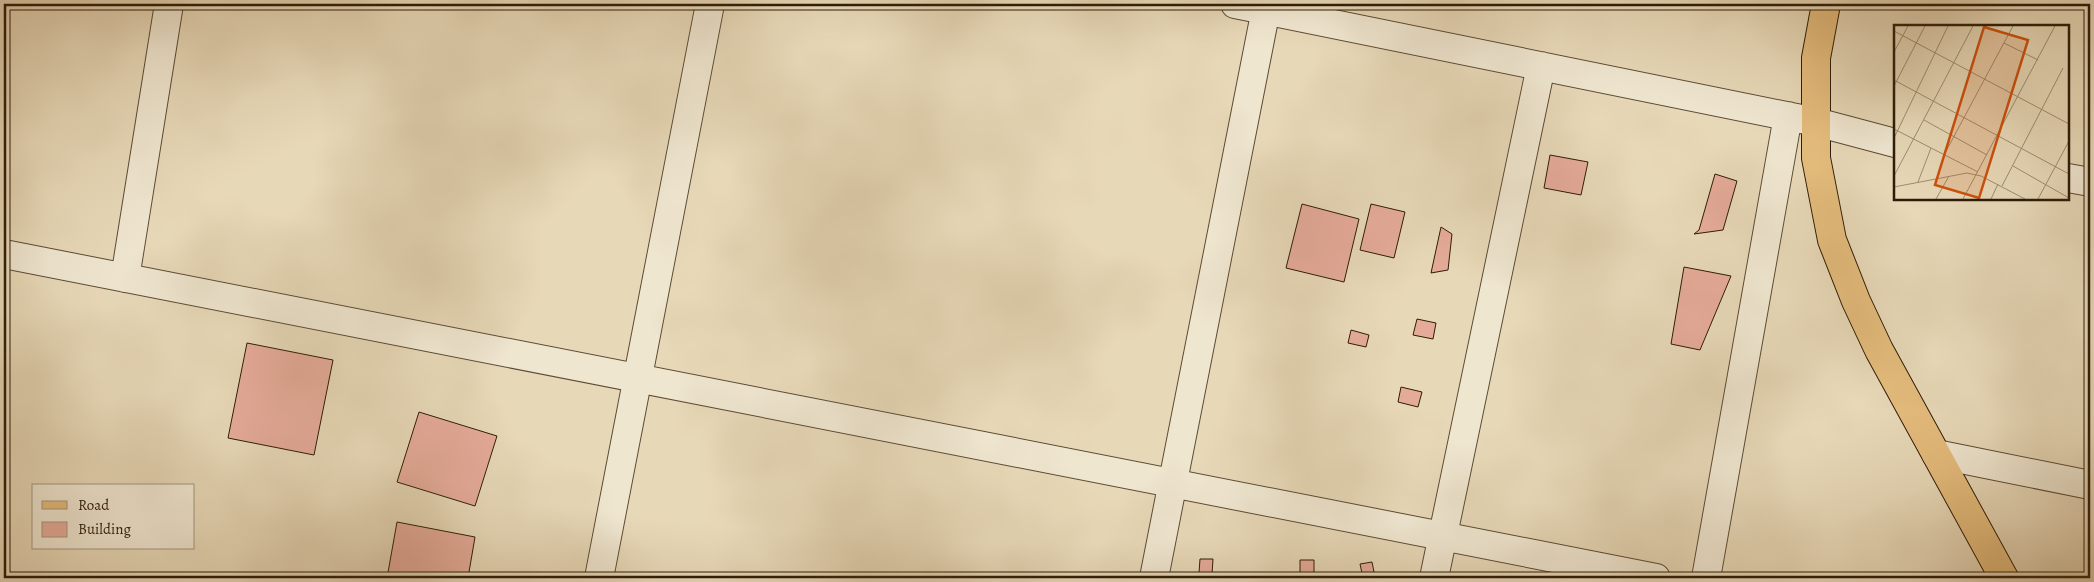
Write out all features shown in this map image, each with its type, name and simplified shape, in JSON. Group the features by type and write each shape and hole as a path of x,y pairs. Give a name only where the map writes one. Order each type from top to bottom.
{"main road":[{"path":"1826,4 1816,58 1816,158 1832,240 1856,301 1879,350 2004,578"}],"street":[{"path":"125,278 169,4"},
{"path":"599,578 710,4"},
{"path":"1235,4 1266,7 1541,66 1788,116 1894,143"},
{"path":"1154,578 1266,7"},
{"path":"1434,578 1541,66"},
{"path":"1706,578 1788,116"},
{"path":"2069,178 2090,182"},
{"path":"4,254 1656,578"},
{"path":"1936,454 2090,485"}],"building":[{"path":"1550,155 1588,162 1581,195 1544,188"},
{"path":"1715,174 1737,181 1723,230 1694,234 1699,230"},
{"path":"1302,204 1359,219 1344,282 1286,268"},
{"path":"1371,204 1405,212 1394,258 1360,250"},
{"path":"1441,227 1452,234 1448,270 1431,273"},
{"path":"1684,267 1731,276 1700,350 1671,344"},
{"path":"1417,319 1436,323 1433,339 1413,335"},
{"path":"1351,330 1369,335 1366,347 1348,343"},
{"path":"247,343 333,360 314,455 228,438"},
{"path":"1401,387 1422,392 1418,407 1398,402"},
{"path":"419,412 497,436 475,506 397,482"},
{"path":"397,522 475,537 468,578 387,578"},
{"path":"1200,559 1213,559 1212,574 1199,573"},
{"path":"1300,560 1314,560 1314,577 1300,576"},
{"path":"1372,562 1375,577 1363,578 1360,564"}]}
